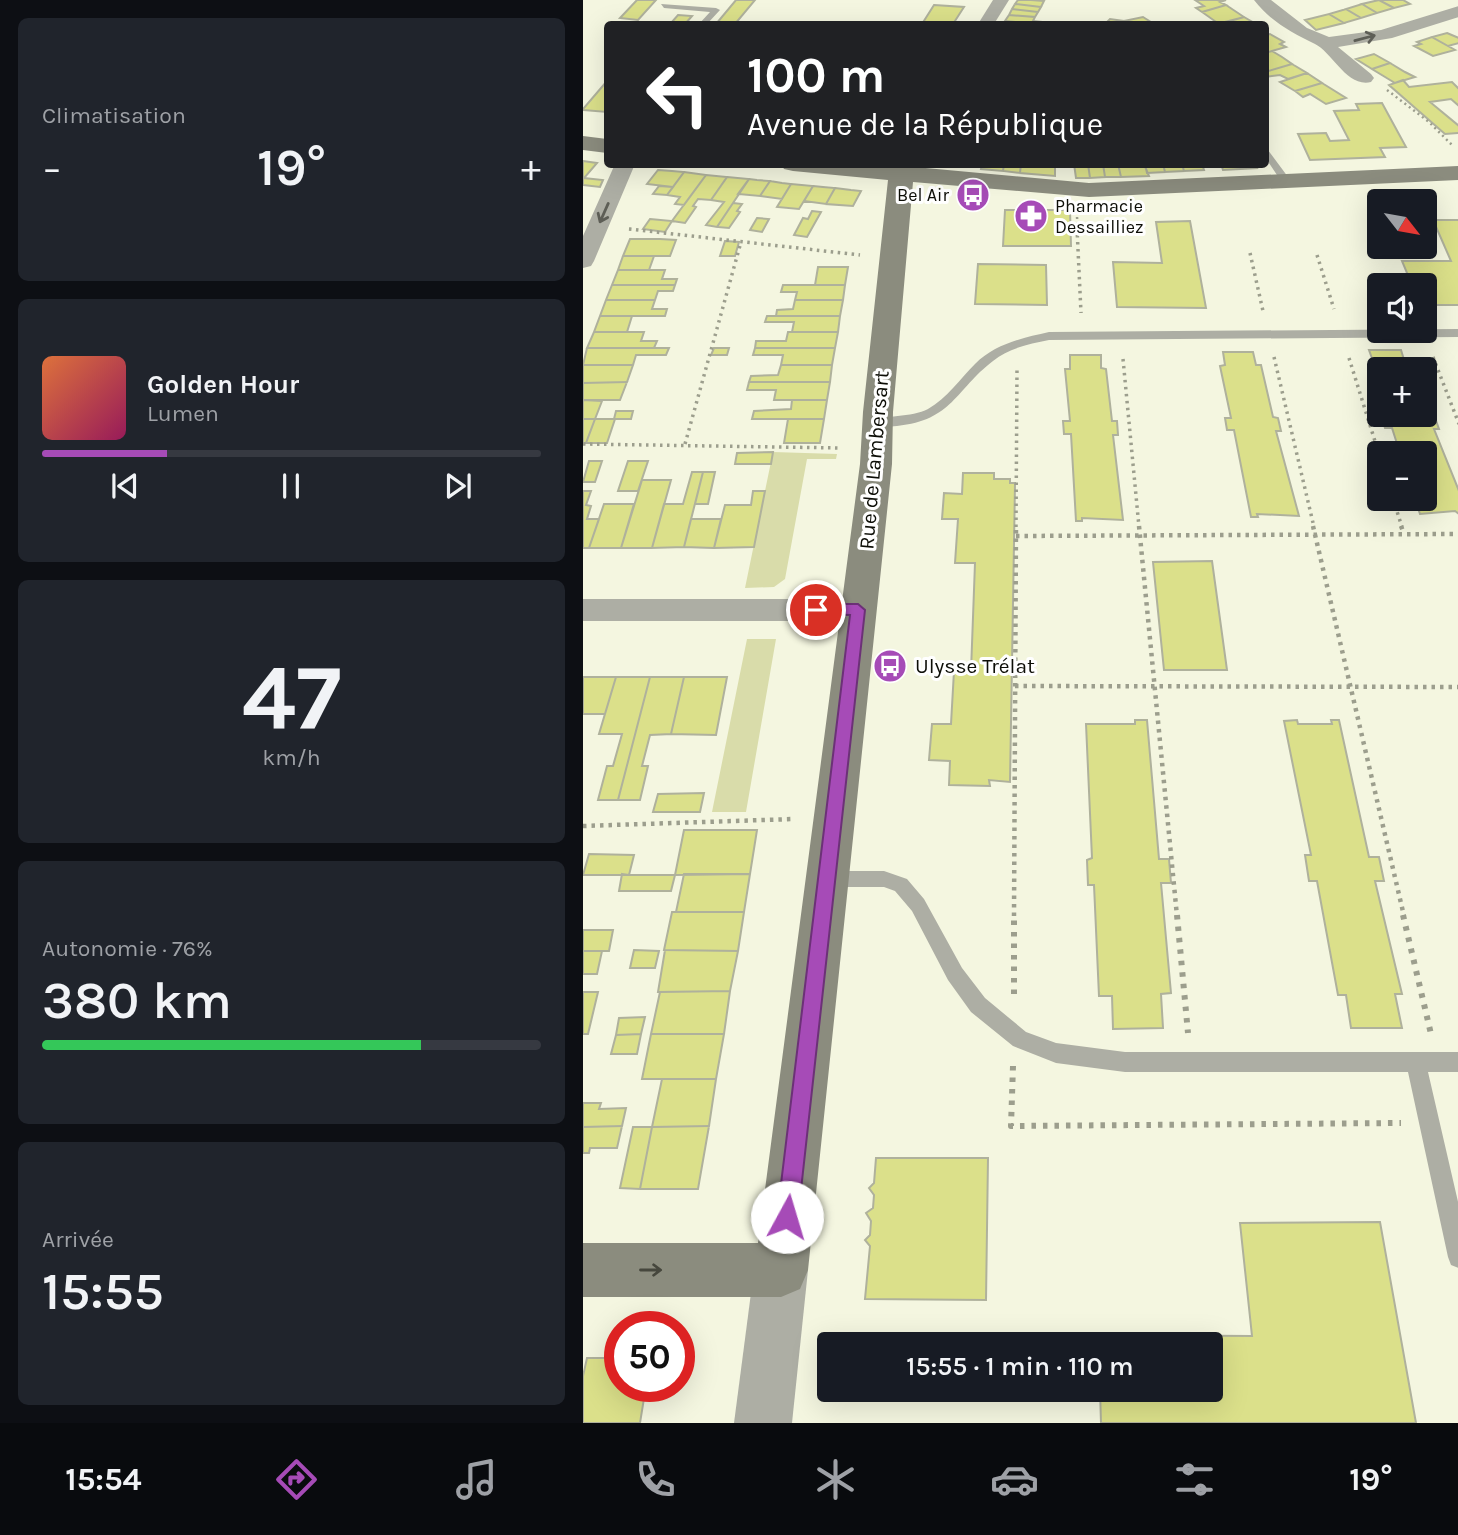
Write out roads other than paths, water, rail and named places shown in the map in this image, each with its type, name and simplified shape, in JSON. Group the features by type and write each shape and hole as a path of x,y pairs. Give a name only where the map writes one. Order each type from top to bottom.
{"main road":[{"path":"866,168 1076,189 1458,173"},
{"name":"Rue de Lambersart","path":"781,1270 858,610 902,170"},
{"path":"583,1270 781,1270"}],"street":[{"path":"988,21 1001,0"},
{"path":"1262,0 1303,33 1324,42 1358,41 1458,11"},
{"path":"1324,42 1338,58 1365,78"},
{"path":"583,261 623,168"},
{"path":"583,610 858,610"},
{"name":"Rue de Lambersart","path":"763,1423 781,1270"}],"lane":[{"path":"664,6 716,10 706,21"},
{"path":"1269,155 1286,181"},
{"path":"877,436 934,413 948,402 990,357 1017,344 1049,336 1082,333 1458,333"},
{"path":"826,879 884,879 906,890 965,989 991,1018 1037,1047 1076,1057 1125,1062 1458,1062"},
{"path":"1416,1062 1458,1257"}],"place":[{"name":"Bel Air","path":"973,195"},
{"name":"Pharmacie Dessailliez","path":"1031,216"},
{"name":"Ulysse Trélat","path":"890,666"}]}
